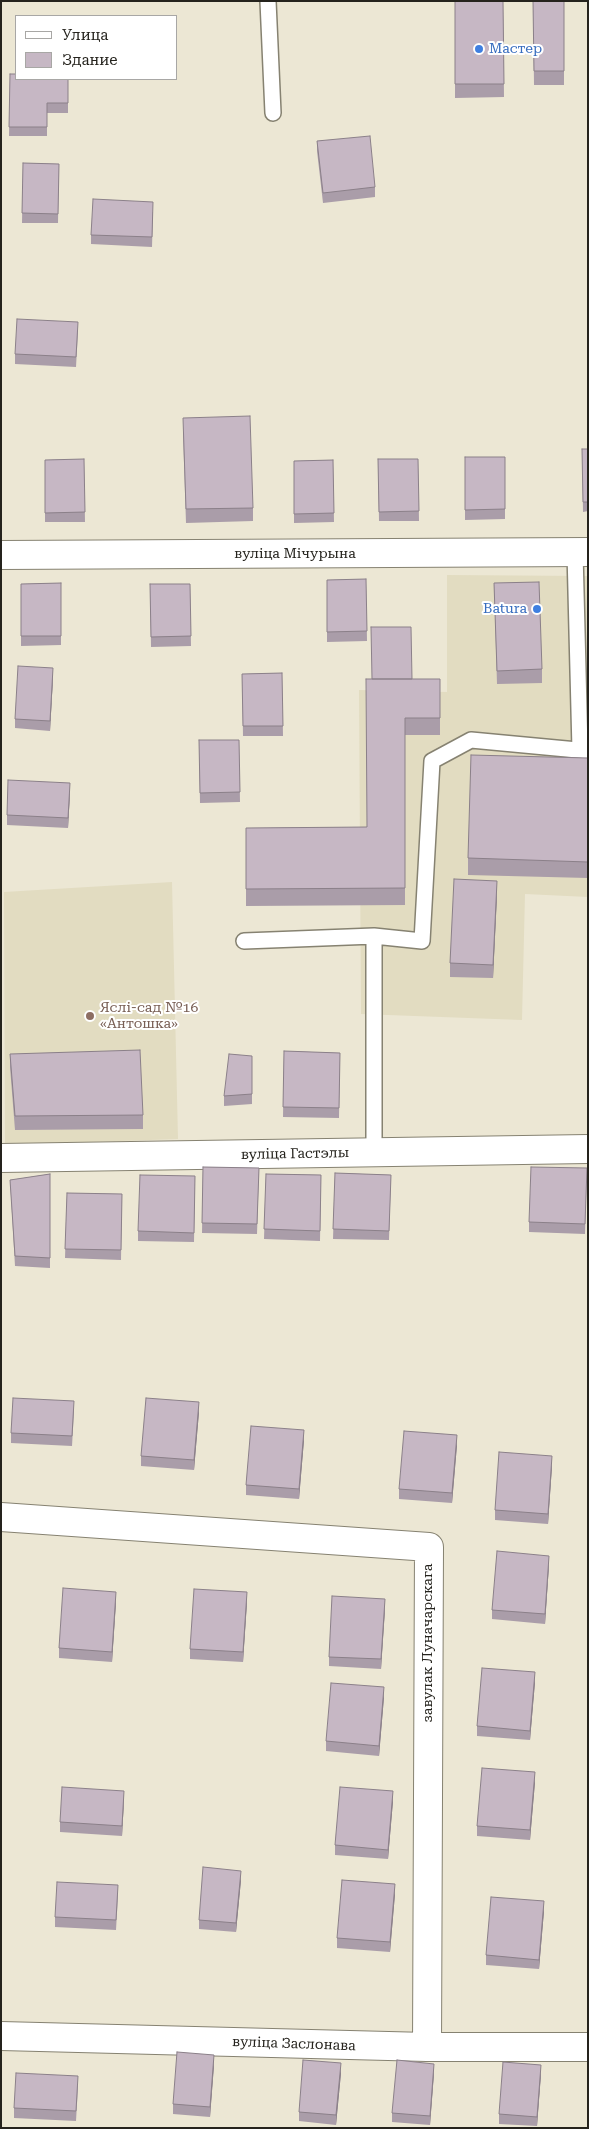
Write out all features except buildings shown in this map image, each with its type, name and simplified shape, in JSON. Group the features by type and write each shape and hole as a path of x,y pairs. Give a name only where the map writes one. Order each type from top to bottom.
{"street":[{"name":"вуліца Мічурына","path":"1,555 581,552"},
{"name":"вуліца Гастэлы","path":"1,1158 588,1149"},
{"name":"завулак Луначарскага","path":"1,1517 429,1547 427,2047"},
{"name":"вуліца Заслонава","path":"1,2036 427,2047 588,2047"}],"lane":[{"path":"268,1 273,114"},
{"path":"244,941 374,936 422,941 432,761 471,740 584,751 581,552"},
{"path":"374,936 374,1153"}],"shaded area":[{"path":"447,575 588,576 588,897 525,894 522,1020 361,1014 359,690 447,692"},
{"name":"Яслі-сад №16 «Антошка»","path":"172,882 178,1139 5,1145 4,892"}],"place":[{"name":"Мастер","path":"479,49"},
{"name":"Batura","path":"537,609"},
{"name":"Яслі-сад №16 «Антошка»","path":"90,1016"}]}
